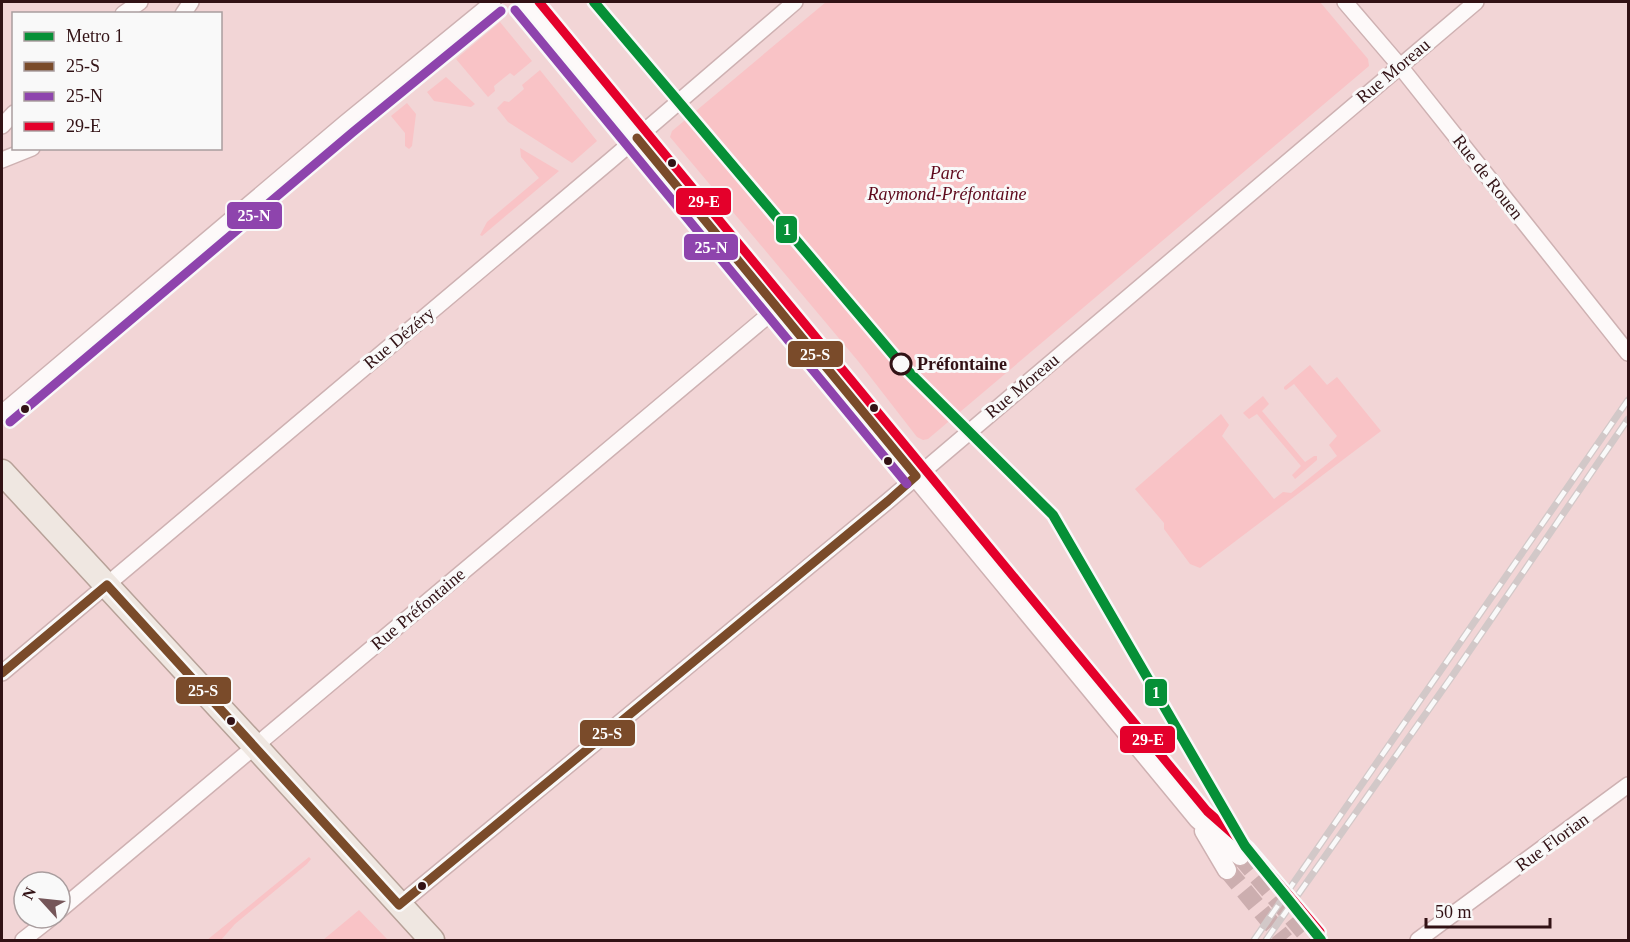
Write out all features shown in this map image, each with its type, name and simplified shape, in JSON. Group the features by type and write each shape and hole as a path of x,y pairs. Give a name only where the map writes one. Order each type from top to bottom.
{"main road":[{"path":"2,472 432,940"}],"street":[{"path":"126,12 140,2"},
{"path":"2,413 336,130 494,2"},
{"path":"524,2 1198,819 1227,870"},
{"name":"Rue Dézéry","path":"2,673 795,2"},
{"name":"Rue de Rouen","path":"1345,2 1400,65 1629,353"},
{"name":"Rue Moreau","path":"399,905 916,476 1476,2"},
{"path":"2,160 27,150"},
{"name":"Rue Préfontaine","path":"72,900 777,308"},
{"name":"Rue Florian","path":"1418,940 1629,785"},
{"path":"1198,819 1240,855"},
{"path":"23,940 36,930"}],"green space":[{"name":"Parc Raymond-Préfontaine","path":"826,2 1320,2 1368,59 1369,66 928,439 923,440 917,437 858,361 670,137 672,131"},
{"path":"500,22 532,61 514,76 510,73 494,86 495,91 488,97 456,59"},
{"path":"540,70 597,141 572,163 508,122 497,108 504,101 509,102 524,89 522,85"},
{"path":"446,77 475,104 471,107 434,101 427,92"},
{"path":"407,103 416,114 412,146 409,149 405,146 405,133 391,116"},
{"path":"520,148 559,171 482,236 480,235 487,222 539,178 521,157"},
{"path":"1310,365 1327,385 1337,377 1381,431 1200,568 1190,564 1164,529 1164,523 1135,489 1221,414 1229,425 1222,436 1274,499 1283,492 1291,493 1337,456 1329,445 1337,436 1294,384 1284,389"},
{"path":"1263,396 1269,404 1262,411 1305,462 1317,456 1317,460 1295,479 1292,475 1301,466 1257,414 1249,419 1243,413"},
{"path":"309,857 311,859 307,864 235,924 221,940 207,940"},
{"path":"359,910 388,940 323,940"}],"tunnel":[{"path":"1240,856 1311,940"},
{"path":"1227,870 1285,940"}],"railway":[{"path":"1254,940 1628,400"},
{"path":"1266,940 1453,675 1628,419"}],"metro line":[{"name":"1","path":"594,2 901,364 1053,515 1245,846 1321,940"}],"transit line":[{"name":"29-E","path":"539,2 1207,811 1249,848 1320,932"},
{"name":"25-N","path":"515,10 907,484"},
{"name":"25-N","path":"10,422 353,132 501,11"},
{"name":"25-S","path":"2,673 107,585 399,905 888,501 916,476 637,138"}],"place":[{"name":"Préfontaine","path":"901,364"}]}
